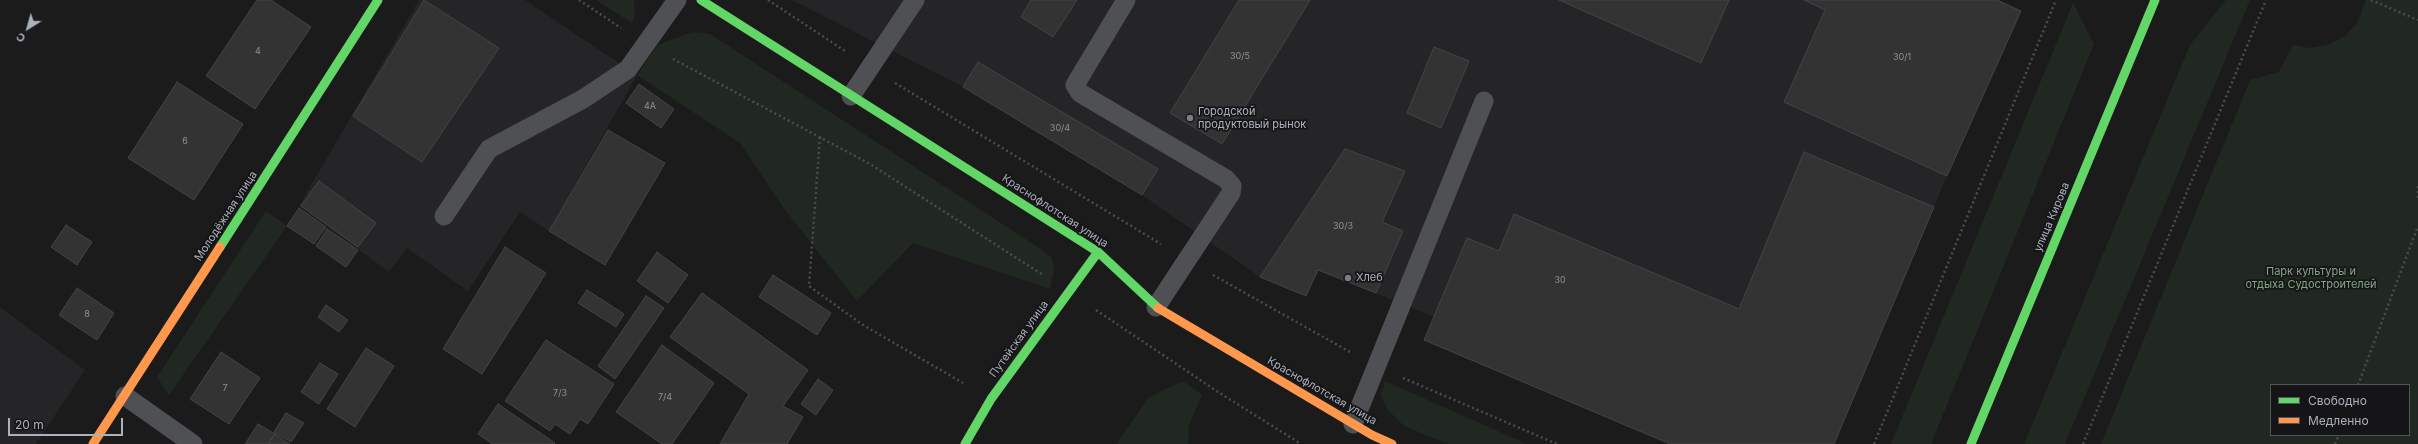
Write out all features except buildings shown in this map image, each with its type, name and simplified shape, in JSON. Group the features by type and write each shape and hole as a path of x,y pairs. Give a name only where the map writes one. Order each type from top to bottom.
{"street":[{"name":"Молодёжная улица","path":"93,444 378,0"},
{"name":"Краснофлотская улица","path":"702,0 1098,252 1156,307 1353,424 1370,440 1392,444"},
{"name":"улица Кирова","path":"1971,444 2155,0"},
{"name":"Путейская улица","path":"965,444 991,399 1068,291 1098,252"}],"lane":[{"path":"444,216 489,149 583,99 628,69 644,44 677,0"},
{"path":"851,96 915,0"},
{"path":"1126,0 1075,85 1080,93 1226,179 1232,186 1232,193 1156,307"},
{"path":"1353,424 1484,101"},
{"path":"125,396 194,444"}],"path":[{"path":"579,0 644,44 870,164 1068,291 1215,390 1301,444"},
{"path":"768,0 870,67 1187,260 1377,367 1557,444"},
{"path":"1874,444 2056,0"},
{"path":"2083,444 2266,0"},
{"path":"2371,0 2418,20"},
{"path":"820,138 809,286 863,325 991,399"},
{"path":"2418,186 2418,201"},
{"path":"2358,384 2418,226"}],"shaded area":[{"path":"419,0 525,0 637,75 549,231 520,212 468,291 407,248 389,272 299,206"},
{"path":"792,0 1997,0 2021,11 1947,176 1834,444 1670,444 1424,340 1434,317 1403,304 1318,270 1306,296 1260,277 1142,195 963,87"},
{"path":"0,307 85,370 36,444 0,444"}],"green space":[{"path":"596,0 634,0 635,14 632,23"},
{"path":"2226,0 2250,0 2065,444 2024,444 2190,45"},
{"name":"Парк культуры и отдыха Судостроителей","path":"2366,0 2418,0 2418,444 2101,444 2250,80 2279,72 2293,45 2310,48 2328,45 2345,36 2357,23"},
{"path":"2073,3 2094,44 1931,444 1891,444"},
{"path":"692,32 710,34 1044,251 1052,259 1054,271 1050,289 913,243 857,301 785,210 740,143 637,75 658,45"},
{"path":"266,211 287,226 169,395 157,377"},
{"path":"1183,381 1202,395 1189,425 1188,444 1116,444 1149,397"},
{"path":"1385,381 1527,444 1448,444 1404,426 1387,409 1381,395"}],"traffic: fast":[{"path":"220,247 378,0"},
{"path":"701,0 1098,252 1158,308"},
{"path":"1971,444 2155,0"},
{"path":"965,444 991,399 1098,252"}],"traffic: slow":[{"path":"93,444 220,247"},
{"path":"1158,308 1372,435 1392,444"}],"place":[{"name":"Городской продуктовый рынок","path":"1190,118"},
{"name":"Хлеб","path":"1348,278"}]}
